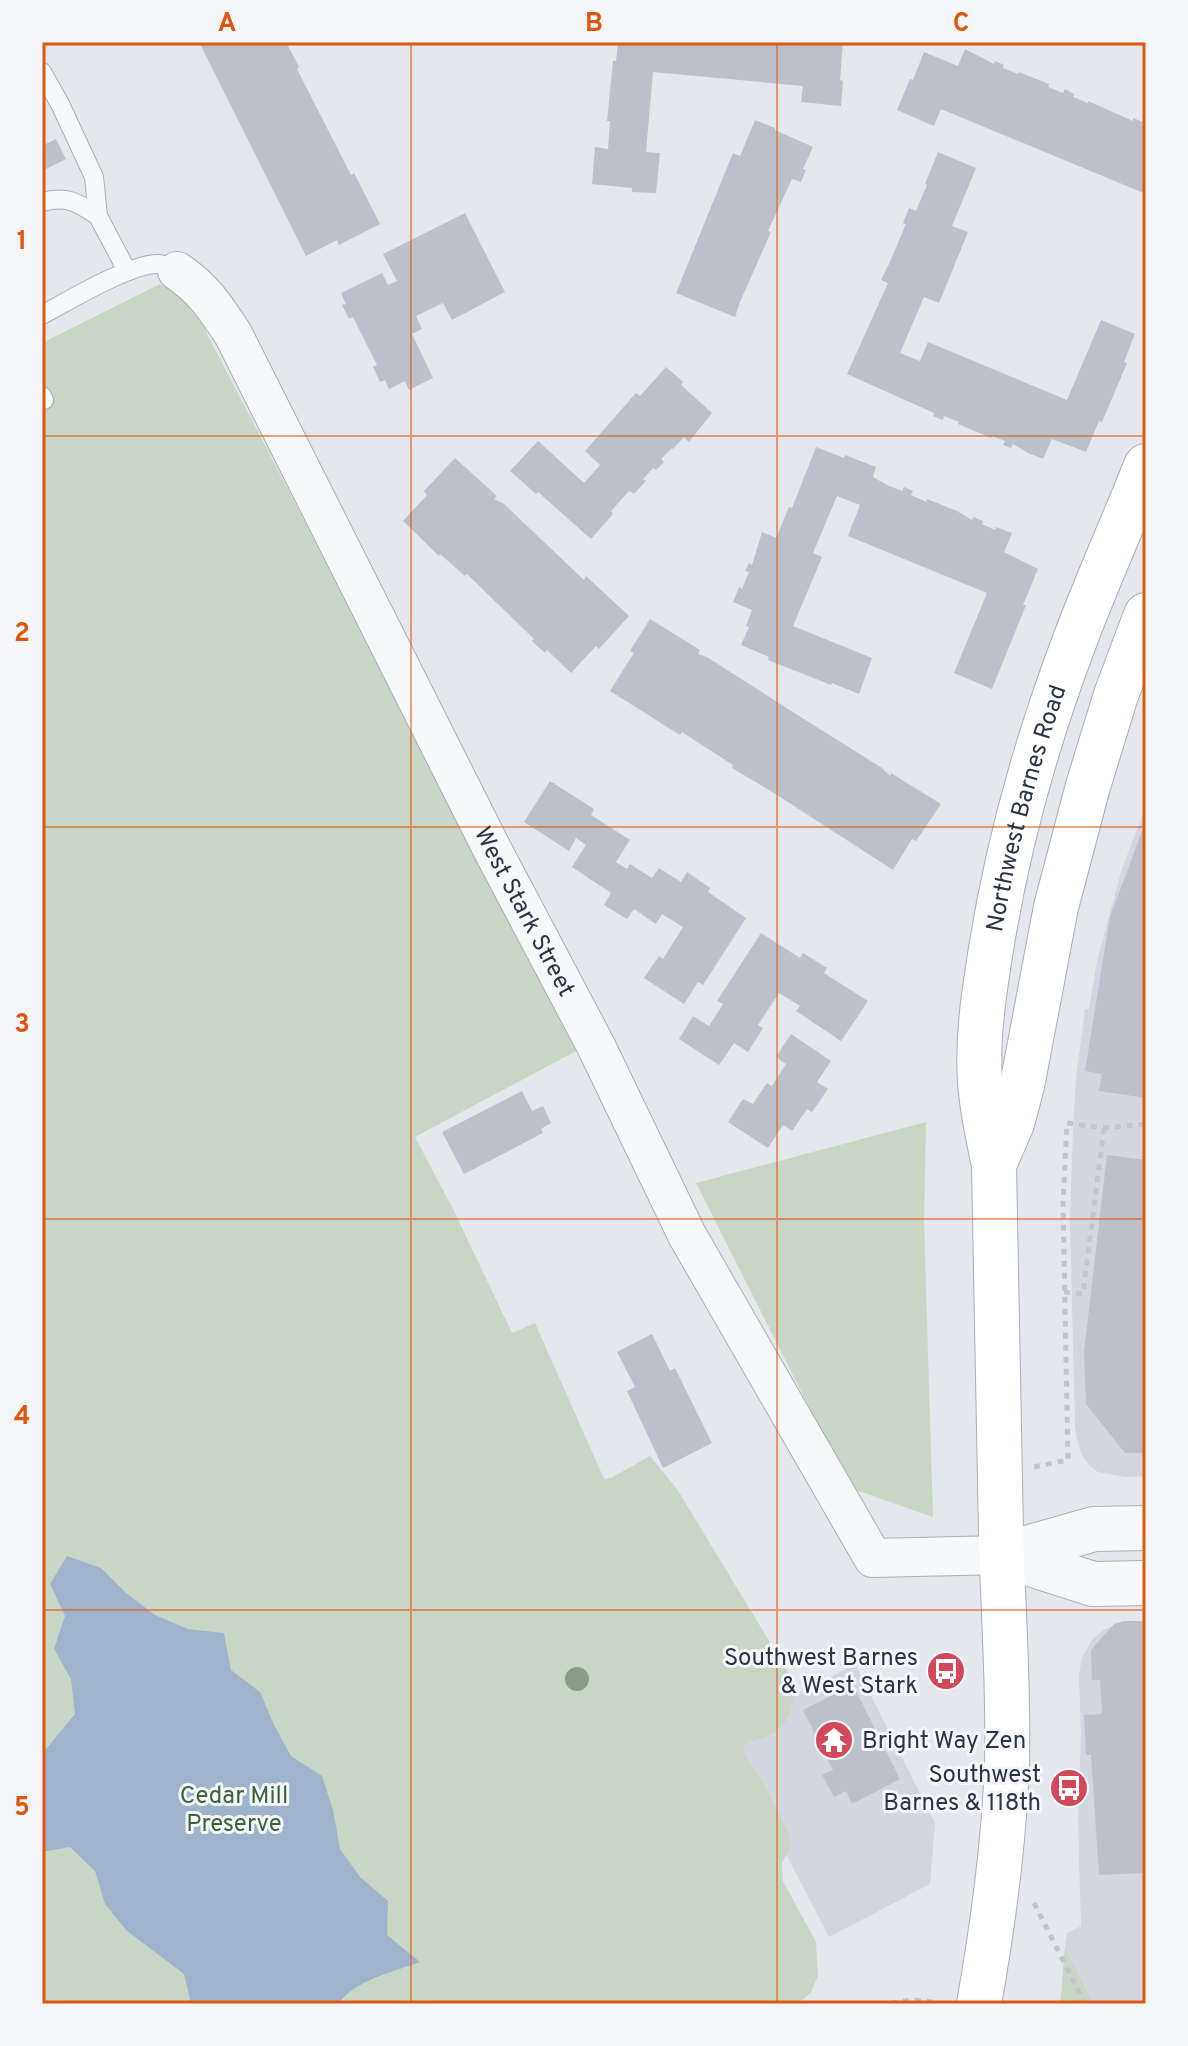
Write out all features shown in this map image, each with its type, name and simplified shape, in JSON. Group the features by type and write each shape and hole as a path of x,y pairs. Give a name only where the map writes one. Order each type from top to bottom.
{"main road":[{"name":"Northwest Barnes Road","path":"979,2004 993,1924 1007,1764 994,1165 983,1116 981,1018 1001,887 1043,730 1075,638 1146,466"},
{"name":"Northwest Barnes Road","path":"994,1165 1012,1123 1022,1086 1056,907 1088,786 1116,695 1146,615"}],"street":[{"name":"West Stark Street","path":"177,271 196,284 233,334 492,849 596,1046 687,1235 873,1558 1002,1555"},
{"path":"1002,1555 1094,1529 1146,1528"},
{"path":"1002,1555 1093,1584 1146,1583"}],"lane":[{"path":"42,72 94,177 98,216 127,271"},
{"path":"42,202 58,199 75,201 98,216"},
{"path":"42,315 127,271 162,264 177,271"}],"path":[{"path":"1068,1460 1063,1202 1067,1123 1104,1128 1146,1124"},
{"path":"1064,1292 1083,1294 1104,1128"},
{"path":"1029,1893 1085,2004"},
{"path":"891,2004 904,2000 941,2004"}],"shaded area":[{"path":"1146,805 1146,1476 1125,1477 1098,1472 1082,1455 1077,1440 1070,1220 1076,1079 1085,1009 1089,1009 1097,961 1121,872"},
{"path":"1146,1622 1146,2004 1094,2004 1065,1948 1067,1933 1081,1926 1079,1675 1082,1657 1092,1640 1103,1630 1121,1623"},
{"path":"855,1664 935,1823 930,1884 829,1937 786,1854 791,1847 787,1829 743,1748 746,1743 770,1736 792,1708 793,1696"}],"green space":[{"name":"Cedar Mill Preserve","path":"160,284 196,302 208,336 580,1049 415,1137 512,1333 535,1323 604,1479 650,1456 677,1489 791,1677 792,1704 786,1720 774,1733 743,1748 790,1835 791,1847 782,1863 783,1881 816,1942 818,1976 811,1992 798,2004 42,2004 42,343"},
{"path":"926,1122 924,1222 933,1517 850,1488 696,1183"},
{"path":"1065,1948 1094,2004 1060,2004"}],"water":[{"path":"67,1556 101,1568 126,1593 155,1615 188,1629 224,1633 231,1670 260,1692 291,1756 322,1776 333,1810 340,1849 360,1877 388,1901 387,1935 420,1962 364,1983 338,2004 191,2004 184,1974 127,1931 105,1904 95,1871 70,1847 42,1852 42,1754 75,1714 71,1679 54,1649 65,1616 50,1584"}],"building":[{"path":"199,42 286,42 351,175 354,173 380,224 339,245 337,240 306,256"},
{"path":"618,42 843,42 841,106 801,102 803,86 653,72 646,152 660,153 656,193 592,184 595,147 608,149 610,121 607,121"},
{"path":"965,49 994,64 995,61 1004,65 1003,68 1049,84 1048,87 1063,93 1065,89 1074,94 1073,97 1133,121 1133,118 1143,122 1142,125 1146,127 1146,194 941,109 934,126 897,110 924,52 958,66"},
{"path":"755,120 813,147 801,182 792,179 768,231 771,232 735,317 676,293 733,153 740,156"},
{"path":"56,139 66,159 42,171 42,146"},
{"path":"938,152 976,168 952,226 968,232 939,303 924,297 900,353 920,361 928,342 1067,400 1101,320 1135,334 1124,362 1127,363 1086,452 1052,439 1043,459 1013,444 1011,448 1003,445 1005,441 991,438 944,416 943,420 933,416 934,413 847,374 888,283 881,280 906,224 903,223 909,208 916,211"},
{"path":"465,213 505,292 452,320 443,303 416,316 422,329 412,334 433,378 409,390 405,381 389,389 385,380 380,382 373,367 377,365 353,317 349,319 342,305 346,304 341,293 382,273 388,285 397,281 383,254"},
{"path":"666,367 712,413 689,442 684,437 661,459 664,462 656,470 653,468 634,494 629,491 591,539 510,471 538,441 584,483 600,465 585,451 636,393 640,396"},
{"path":"816,447 876,467 873,477 887,485 902,491 904,487 913,491 911,495 926,502 927,499 972,520 973,517 983,521 982,524 995,530 996,527 1012,533 1004,552 1038,569 992,689 954,673 987,593 848,536 860,505 837,496 813,553 822,557 793,626 872,658 859,694 768,660 769,657 741,645 752,610 733,602 749,572 745,571 749,563 752,565 762,532 776,538 789,507 792,508"},
{"path":"455,458 497,496 494,499 504,504 584,580 586,576 629,616 599,649 596,646 571,673 547,650 545,653 532,641 534,639 467,574 465,576 439,556 403,521 427,495 424,491"},
{"path":"650,619 700,650 698,654 882,768 890,776 891,773 941,804 916,841 912,839 893,870 732,768 733,765 682,732 680,735 610,691 634,653 630,651"},
{"path":"550,781 594,809 591,815 630,840 616,862 627,869 630,864 652,878 659,868 681,882 687,872 710,888 708,892 746,918 703,985 698,982 684,1004 644,978 659,956 663,959 683,927 662,914 656,924 634,909 627,919 604,905 611,893 572,867 586,845 576,838 569,851 524,822"},
{"path":"1146,821 1146,1098 1099,1091 1102,1074 1085,1071 1110,917"},
{"path":"761,933 800,958 803,953 827,968 824,973 868,1001 841,1041 796,1011 800,1006 779,993 758,1025 763,1028 748,1052 734,1043 719,1065 679,1039 693,1016 709,1026 723,1004 717,1001"},
{"path":"791,1034 831,1061 817,1082 828,1089 812,1112 807,1109 792,1131 783,1125 768,1148 728,1122 743,1099 753,1104 767,1083 772,1086 786,1064 776,1057"},
{"path":"522,1091 532,1111 543,1106 551,1123 541,1129 543,1133 464,1174 442,1132"},
{"path":"1107,1155 1146,1160 1146,1453 1125,1453 1086,1404 1084,1352"},
{"path":"652,1334 670,1371 675,1368 712,1443 663,1468 627,1391 635,1387 617,1352"},
{"path":"1146,1621 1146,1873 1099,1875 1091,1755 1086,1755 1084,1715 1102,1714 1100,1680 1092,1680 1091,1650 1114,1624"},
{"path":"853,1685 900,1779 852,1804 846,1791 834,1797 822,1775 833,1770 803,1710"}],"place":[{"name":"Southwest Barnes & West Stark","path":"946,1671"},
{"name":"Bright Way Zen","path":"834,1740"},
{"name":"Southwest Barnes & 118th","path":"1069,1788"}]}
